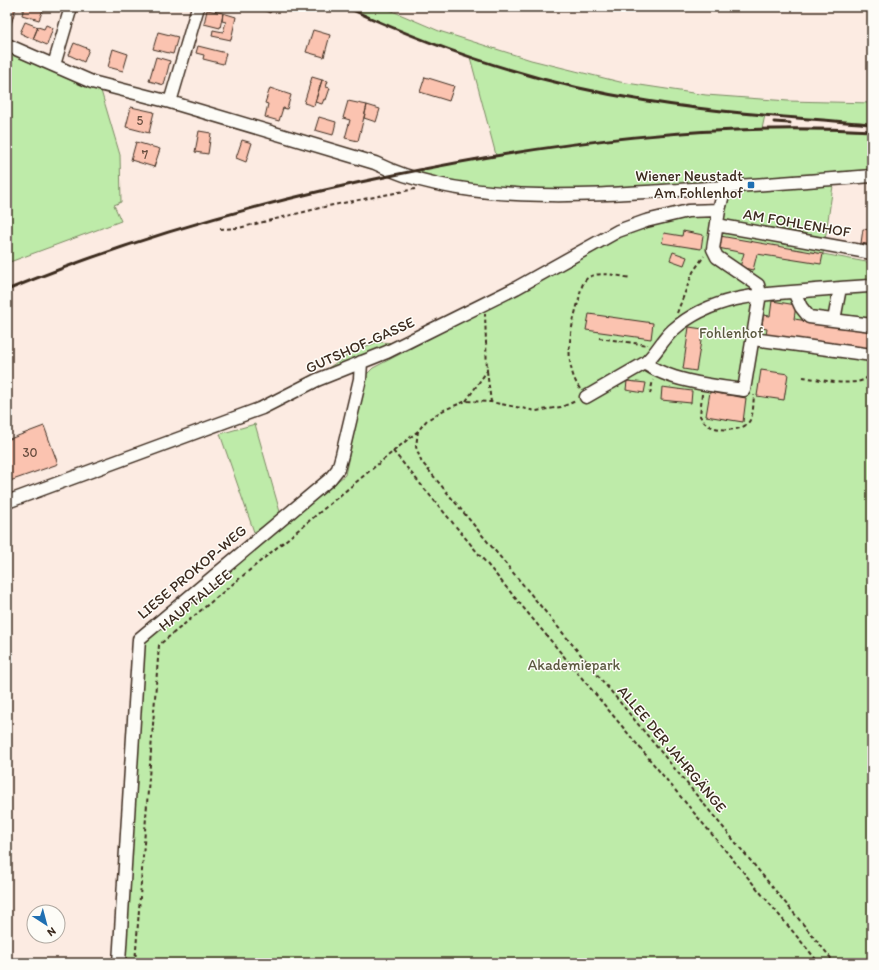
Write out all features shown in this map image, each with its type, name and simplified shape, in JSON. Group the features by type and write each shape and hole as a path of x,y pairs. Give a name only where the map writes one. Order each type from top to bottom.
{"street":[{"path":"54,65 71,7"},
{"path":"170,102 198,7"},
{"path":"7,45 92,82 170,102 375,164 397,174 427,183 476,190 552,195 619,194 872,176"},
{"path":"650,367 705,385 744,390 760,294 758,285 717,257 713,249 719,210 725,187"},
{"name":"GUTSHOF-GASSE","path":"7,502 262,408 317,380 387,352 516,288 618,231 646,220 688,211 719,210"},
{"name":"AM FOHLENHOF","path":"717,225 872,253"},
{"path":"586,397 650,367 661,346 672,331 701,312 734,299 760,294 872,287"},
{"path":"834,320 840,288"},
{"path":"794,292 801,307 809,317 872,325"},
{"path":"753,339 872,355"},
{"name":"LIESE PROKOP-WEG","path":"119,963 140,638 330,479 338,469 342,455 360,379 361,362"}],"path":[{"path":"220,229 238,228 328,206 416,189"},
{"path":"672,331 673,323 693,272 702,258 713,249"},
{"path":"466,401 491,402 536,411 561,407 586,397 574,381 570,339 582,286 587,278 594,275 604,274 631,278"},
{"path":"485,309 487,371 491,402"},
{"path":"599,338 661,346"},
{"path":"803,377 851,383 862,381 869,375 872,359"},
{"path":"650,367 650,394"},
{"path":"466,401 487,371"},
{"path":"705,385 701,396 700,416 708,425 723,429 738,428 747,424 752,415 754,392 744,390"},
{"name":"HAUPTALLEE","path":"135,963 159,645 418,431 427,420 444,410 466,401"},
{"name":"ALLEE DER JAHRGÄNGE","path":"418,431 416,447 421,461 835,963"},
{"path":"393,451 819,963"}],"green space":[{"name":"Akademiepark","path":"346,7 383,7 439,31 531,60 620,82 706,95 788,101 872,103 872,124 765,115 762,129 872,131 872,176 834,179 823,254 872,263 872,963 124,963 145,639 345,475 366,375 373,368 539,282 626,234 646,227 719,210 725,188 552,195 397,174 496,155 470,57 403,32"},
{"path":"7,45 99,84 120,155 121,202 114,205 121,221 7,263"},
{"path":"377,342 397,343 326,372 325,370 356,350"},
{"path":"255,424 280,512 274,520 254,532 220,434"}],"building":[{"path":"7,7 16,7 10,28 7,27"},
{"path":"24,7 44,7 39,20 22,15"},
{"path":"256,7 272,7 270,13"},
{"path":"207,10 223,13 220,28 204,24"},
{"path":"223,13 236,17 231,40 212,36 213,30 223,32 226,22 222,21"},
{"path":"25,22 38,27 33,39 20,33"},
{"path":"46,25 53,28 47,45 33,39 38,27 44,29"},
{"path":"313,30 330,35 324,57 306,52"},
{"path":"158,32 178,37 173,54 153,49"},
{"path":"74,43 89,49 84,62 69,55"},
{"path":"198,46 226,53 223,64 203,59 204,55 196,53"},
{"path":"113,49 128,54 123,71 108,67"},
{"path":"156,57 170,61 164,85 149,81"},
{"path":"312,77 322,80 314,106 304,103"},
{"path":"425,77 454,86 449,101 420,92"},
{"path":"322,80 328,81 326,87 330,88 326,100 324,99 322,104 315,102"},
{"path":"270,88 291,95 287,109 283,108 279,121 265,117 268,104 265,103"},
{"path":"348,101 367,105 358,141 345,138 350,120 343,118"},
{"path":"367,105 380,109 376,122 364,118"},
{"path":"131,107 154,112 149,133 126,127"},
{"path":"319,117 336,122 333,135 315,130"},
{"path":"199,131 211,133 208,154 195,152"},
{"path":"242,140 252,143 246,162 236,158"},
{"path":"136,142 160,149 154,167 131,160"},
{"path":"863,229 872,230 872,245 861,243"},
{"path":"683,231 703,235 701,249 662,243 664,233 682,236"},
{"path":"720,236 823,254 821,264 757,254 753,270 740,267 744,253 718,248"},
{"path":"673,252 687,257 684,265 670,260"},
{"path":"772,301 796,305 794,319 871,330 868,349 766,335 767,329 762,328 763,315 770,316"},
{"path":"589,314 653,323 651,339 586,330"},
{"path":"689,327 703,329 696,371 683,369"},
{"path":"761,370 788,374 784,400 757,396"},
{"path":"627,381 646,383 644,393 626,390"},
{"path":"662,387 692,391 691,403 661,400"},
{"path":"710,392 746,398 743,422 706,416"},
{"path":"44,426 58,464 7,482 7,440"}],"railway":[{"path":"346,7 418,38 456,52 531,76 569,86 647,101 703,109 872,124"},
{"path":"774,122 790,123"},
{"path":"7,290 103,254 249,209 299,196 457,163 575,144 693,132 753,129 872,131"}],"place":[{"name":"Wiener Neustadt Am Fohlenhof","path":"751,185"}],"park label":[{"name":"Fohlenhof","path":"731,333"}]}
